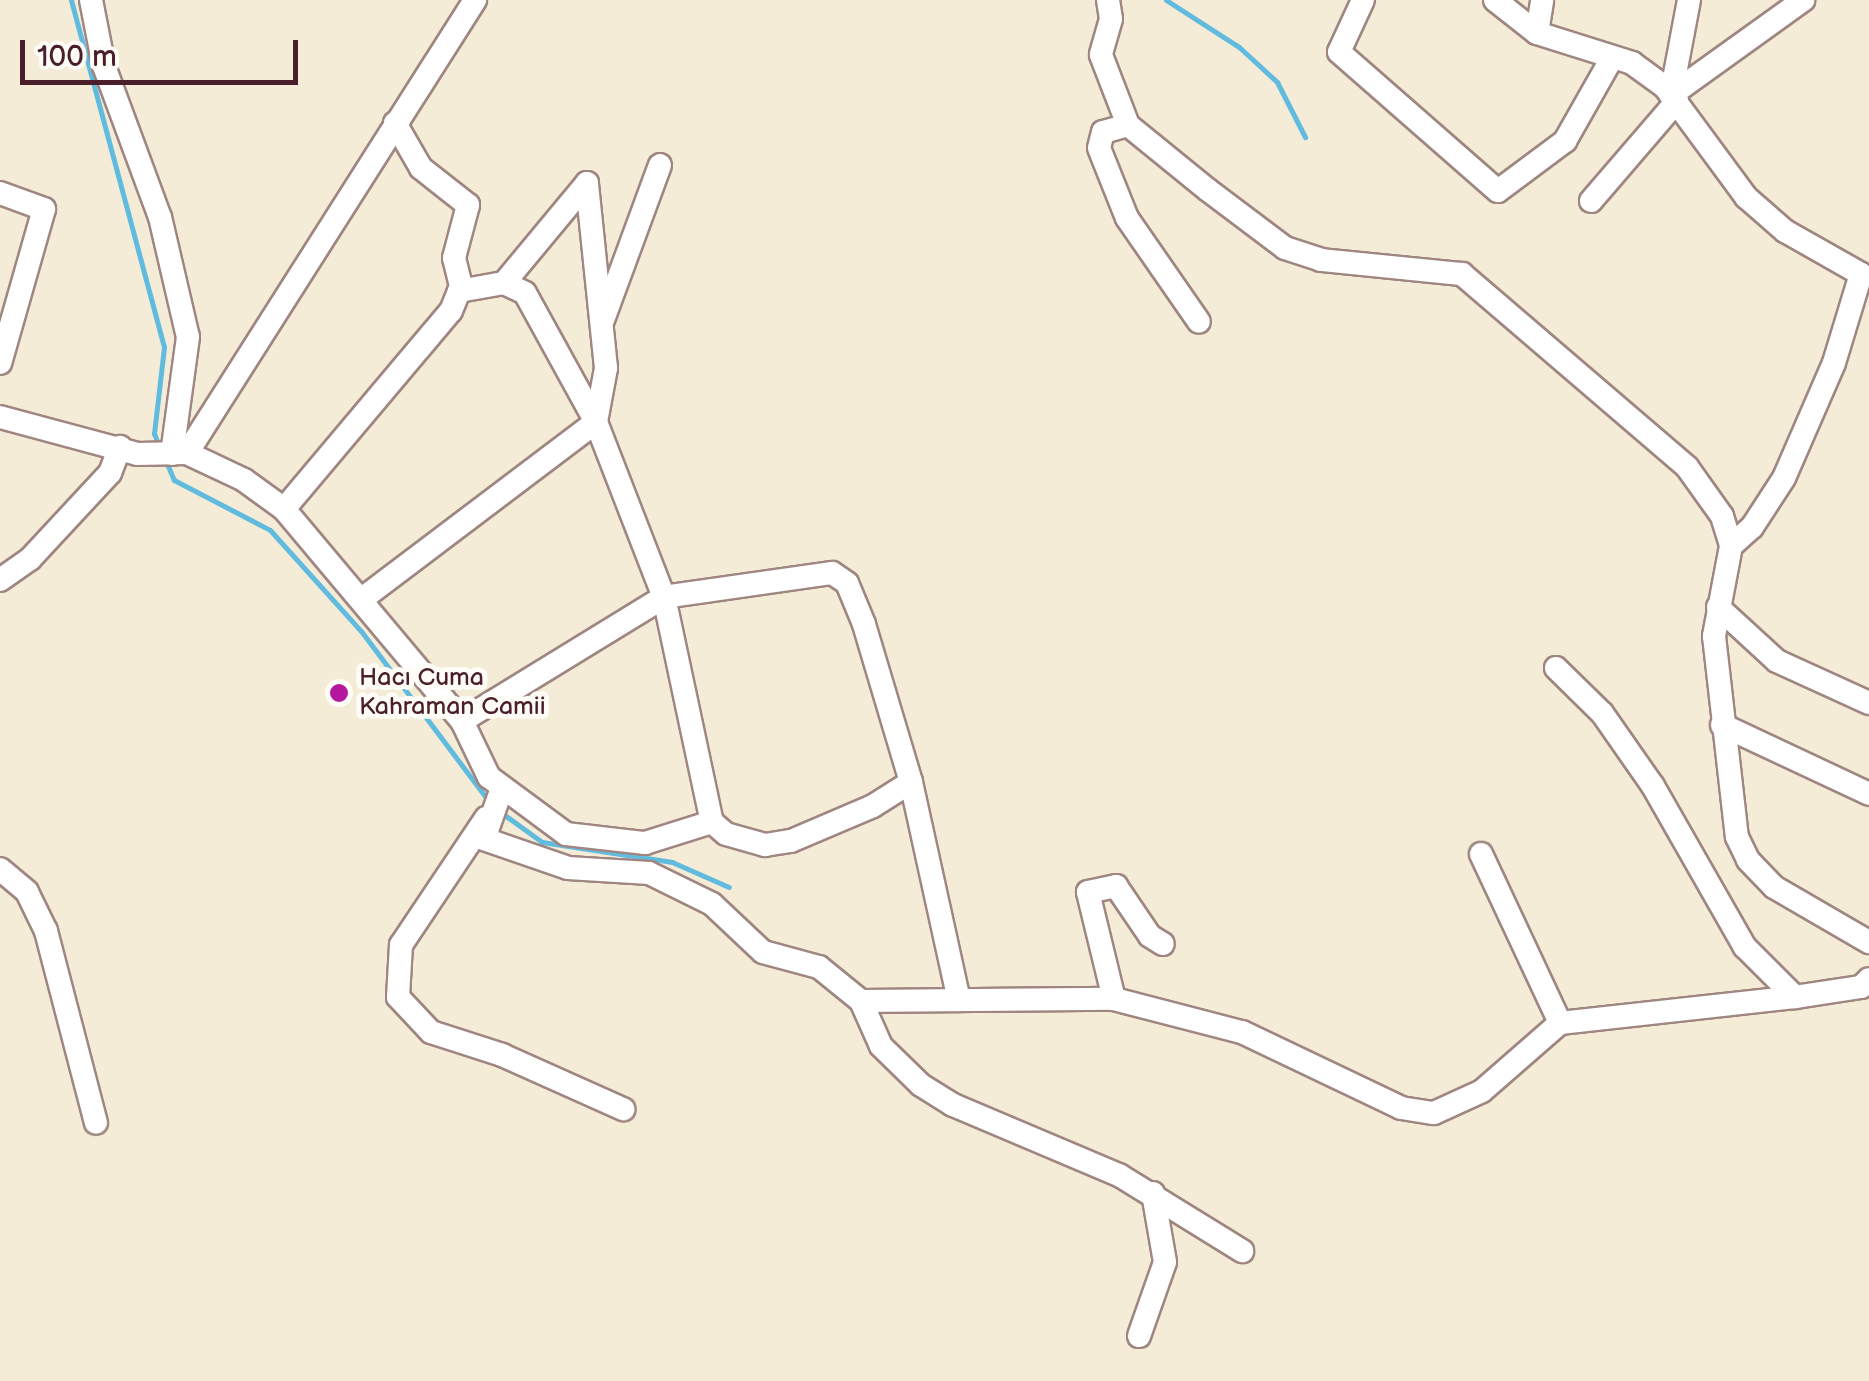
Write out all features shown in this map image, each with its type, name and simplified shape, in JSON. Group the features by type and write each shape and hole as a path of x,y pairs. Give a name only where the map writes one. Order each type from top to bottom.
{"street":[{"path":"91,0 104,66 160,217 188,337 171,454"},
{"path":"171,454 475,0"},
{"path":"1108,0 1112,19 1101,56 1128,125 1285,248 1321,260 1462,274 1675,455 1722,516 1731,546 1718,607 1722,725 1729,807 1748,860 1774,887 1869,942"},
{"path":"1363,0 1339,52 1498,191 1565,141 1612,58"},
{"path":"1495,0 1537,33 1632,64 1674,98 1746,197 1785,231 1865,270 1863,308 1784,478 1752,528 1731,546"},
{"path":"1537,33 1542,0"},
{"path":"1674,98 1689,0"},
{"path":"1591,201 1674,98 1802,0"},
{"path":"284,509 450,311 459,291 454,258 468,204 421,168 395,123"},
{"path":"1128,125 1103,132 1099,148 1127,218 1199,322"},
{"path":"602,323 660,165"},
{"path":"362,599 596,422 606,368 587,183 504,283"},
{"path":"0,193 44,209 0,363"},
{"path":"459,291 504,283 524,293 596,422 664,596 712,822 726,834 764,845 791,841 873,806 912,782"},
{"path":"0,417 120,447 171,454 244,480 284,509 362,599 415,672 462,720 497,797 566,834 645,844 712,822"},
{"path":"0,580 30,559 110,473 120,447"},
{"path":"462,720 664,596 820,572 841,578 864,624 912,782 960,1000"},
{"path":"1718,607 1777,661 1869,703"},
{"path":"1556,668 1602,714 1652,786 1745,946 1795,996"},
{"path":"1722,725 1869,794"},
{"path":"497,797 484,839 568,868 649,873 712,904 762,952 819,967 861,1001 881,1046 921,1085 1153,1194 1242,1252"},
{"path":"497,797 400,945 398,998 431,1032 502,1054 623,1109"},
{"path":"1481,854 1560,1023"},
{"path":"0,868 28,892 46,931 96,1123"},
{"path":"1114,999 1088,892 1116,886 1150,936 1163,944"},
{"path":"861,1001 1114,999 1242,1032 1401,1108 1434,1112 1482,1091 1560,1023 1861,987 1869,980"},
{"path":"1139,1336 1165,1262 1153,1194"}],"waterway":[{"path":"71,0 164,347 154,433 158,444"},
{"path":"1166,0 1239,47 1277,82 1305,137"},
{"path":"165,459 174,480 270,530 361,631 488,800"},
{"path":"499,811 542,842 672,862 729,887"}],"place":[{"name":"Hacı Cuma Kahraman Camii","path":"339,693"}]}
